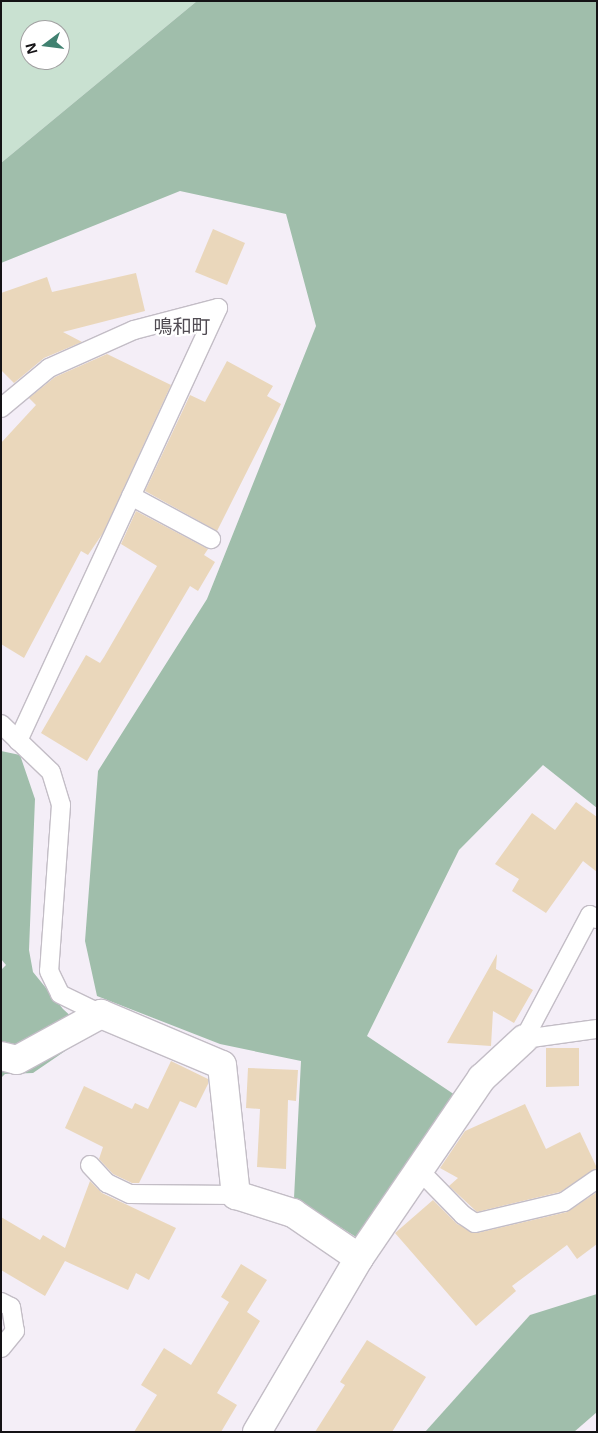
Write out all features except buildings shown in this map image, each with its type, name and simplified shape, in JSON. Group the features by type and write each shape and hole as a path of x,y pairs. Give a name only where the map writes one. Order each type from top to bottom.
{"street":[{"path":"1,1056 17,1060 101,1014 222,1065 236,1195 294,1213 359,1258"},
{"path":"257,1432 359,1258 482,1078 524,1039"}],"lane":[{"path":"1,408 48,368 134,330 218,308 18,741"},
{"path":"131,496 211,539"},
{"path":"1,724 51,772 61,805 49,971 60,994 101,1014"},
{"path":"524,1039 590,915 597,919"},
{"path":"524,1039 597,1029"},
{"path":"90,1165 107,1183 130,1194 236,1195"},
{"path":"419,1170 463,1215 475,1223 564,1202 597,1178"},
{"path":"1,1302 11,1307 15,1331 1,1348"}],"green space":[{"path":"1,1 197,1 1,163"},
{"path":"197,1 597,1 597,808 543,765 459,850 367,1036 458,1097 356,1237 294,1198 301,1061 220,1044 97,996 85,941 98,771 207,599 316,326 286,214 180,191 1,263 1,163"},
{"path":"1,751 20,755 35,799 29,950 33,972 63,1009 90,1034 33,1073 5,1074 1,1078 1,970 6,965 1,959"},
{"path":"597,1294 597,1412 574,1432 425,1432 530,1315"}],"district":[{"name":"鳴和町","path":"182,327"}]}
